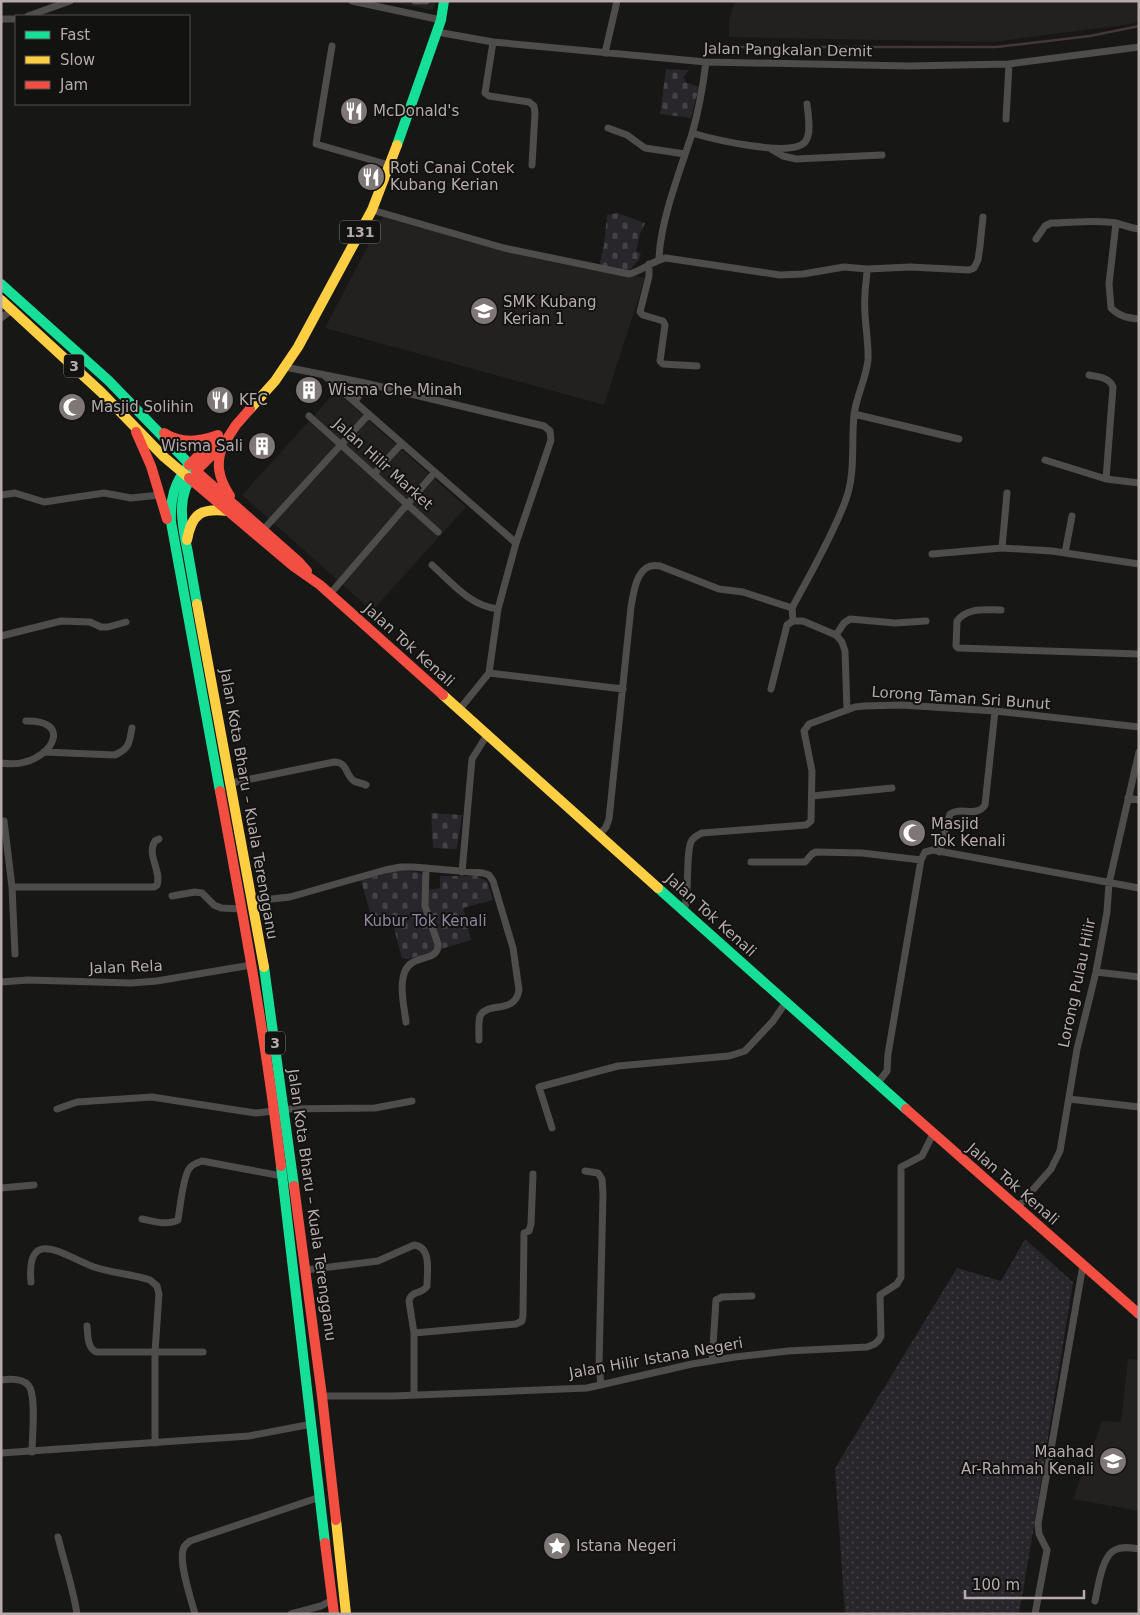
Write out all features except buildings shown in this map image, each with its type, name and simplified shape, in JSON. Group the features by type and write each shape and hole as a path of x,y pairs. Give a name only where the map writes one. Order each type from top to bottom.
{"main road":[{"name":"131","path":"442,20 444,1"},
{"name":"131","path":"189,472 236,425 275,381 298,347 372,210 437,32 453,1"},
{"name":"3","path":"1,284 109,381 151,425 189,472"},
{"name":"3","path":"1,300 102,392 164,457 189,472"},
{"path":"133,425 151,466 175,544"},
{"path":"151,425 170,437 186,442 221,439 218,461 220,480 244,514"},
{"name":"3","path":"175,544 171,522 171,499 176,482 189,472"},
{"name":"Jalan Tok Kenali","path":"189,472 228,511 293,566 320,585"},
{"name":"Jalan Tok Kenali","path":"189,472 263,530 299,562 320,585 459,710 933,1134 1139,1314"},
{"name":"Jalan Kota Bharu – Kuala Terengganu","path":"189,472 181,503 182,523 253,901 268,995 279,1110 282,1176 334,1614"},
{"path":"186,546 188,532 197,514 204,510 228,511"},
{"name":"Jalan Kota Bharu – Kuala Terengganu","path":"175,544 279,1110 306,1270 346,1614"}],"street":[{"path":"31,15 70,1"},
{"path":"352,1 442,20"},
{"path":"415,1 426,1"},
{"path":"605,53 616,2"},
{"path":"1,19 15,19"},
{"name":"Jalan Pangkalan Demit","path":"437,32 493,42 706,62 909,66 1009,64 1139,47"},
{"path":"493,42 484,91 489,96 529,102 534,106 536,112 532,165"},
{"path":"332,46 316,144 390,165"},
{"path":"659,259 662,238 701,99 706,62"},
{"path":"1006,119 1009,64"},
{"path":"692,133 771,149 795,148 805,143 808,138 807,104"},
{"path":"608,128 627,135 645,148 685,154"},
{"path":"771,149 783,156 796,159 882,155"},
{"path":"372,210 504,248 629,274 638,272 659,259 672,258 780,275 804,274 844,267 867,269 910,267 969,270 974,268 978,260 983,217"},
{"path":"1036,239 1045,226 1051,223 1116,223 1127,228 1139,229"},
{"path":"1116,223 1109,284 1111,308 1124,317 1139,319"},
{"path":"649,264 649,276 640,312 643,315 663,321 665,325 660,360 663,364 697,366"},
{"path":"793,621 792,608 846,501 851,481 854,461 854,414 868,360 865,294 868,283 867,269"},
{"path":"1,318 21,300"},
{"path":"285,367 365,383 548,428 550,431 551,440 516,543 498,609 489,673 459,710"},
{"path":"1089,374 1107,380 1113,387 1106,479"},
{"path":"325,375 516,543"},
{"path":"354,402 362,393 365,383"},
{"path":"263,530 369,414"},
{"path":"854,414 959,439"},
{"name":"Jalan Hilir Market","path":"310,416 438,532"},
{"path":"374,474 402,444"},
{"path":"1045,460 1106,479 1139,483"},
{"path":"330,594 435,472"},
{"path":"1002,548 1007,492"},
{"path":"1,494 16,493 44,502 104,493 130,498 160,495"},
{"path":"1065,553 1072,516"},
{"path":"932,554 1002,548 1065,553 1139,564"},
{"path":"432,565 470,599 485,607 498,609"},
{"path":"599,835 606,827 609,819 630,607 639,576 645,568 660,566 719,589 743,592 792,608"},
{"path":"1001,610 970,611 958,618 956,646 958,648 1139,654"},
{"path":"836,635 844,623 850,619 895,623 926,621"},
{"path":"1,636 61,621 90,622 100,627 108,627 126,622"},
{"path":"771,689 785,629 793,621 803,621 836,635 842,642 845,651 847,710"},
{"path":"489,673 622,689"},
{"name":"Lorong Taman Sri Bunut","path":"684,911 688,900 690,848 693,838 702,833 806,825 810,823 812,819 812,771 804,734 804,728 809,724 859,706 902,705 995,711 1139,727"},
{"path":"939,852 950,814 959,810 978,811 985,805 995,711"},
{"path":"1,762 25,763 44,752 53,742 52,728 42,722 26,721"},
{"path":"44,752 115,755 128,747 132,728"},
{"path":"462,872 472,759 487,735"},
{"name":"Lorong Pulau Hilir","path":"1017,1208 1051,1169 1060,1150 1078,1049 1096,972 1107,912 1109,883 1139,752"},
{"path":"231,783 340,762 344,765 351,779 366,784"},
{"path":"812,796 892,788"},
{"path":"1128,798 1139,800"},
{"path":"4,821 12,887 15,954"},
{"path":"12,887 154,887 159,879 152,850 155,841 159,839"},
{"path":"877,1084 887,1071 888,1054 921,860 925,852 931,850 1139,888"},
{"path":"752,862 805,862 816,852 862,853 921,860"},
{"path":"253,901 290,896 401,867 426,868 489,876 493,882 513,948 519,990 515,1001 509,1005 485,1011 481,1014 479,1018 478,1040"},
{"path":"406,1022 402,982 406,970 411,962 435,954 438,949 425,906 426,868"},
{"path":"1,872 10,871"},
{"path":"172,896 194,892 202,893 214,905 221,908 242,909"},
{"name":"Jalan Rela","path":"1,982 28,980 131,983 157,981 251,965"},
{"path":"1096,972 1139,977"},
{"path":"552,1128 539,1087 618,1066 729,1056 744,1051 774,1021 786,1002"},
{"path":"57,1109 77,1102 152,1097 256,1113 279,1110 376,1108 412,1100"},
{"path":"1069,1099 1139,1107"},
{"name":"Jalan Hilir Istana Negeri","path":"322,1396 414,1395 587,1388 712,1361 788,1351 868,1347 874,1345 881,1336 880,1295 897,1284 901,1277 901,1167 922,1156 933,1134"},
{"path":"142,1219 164,1223 172,1223 178,1220 189,1168 202,1161 282,1176"},
{"path":"586,1171 598,1173 602,1179 599,1365 601,1385"},
{"path":"414,1334 516,1324 522,1321 524,1233 530,1231 533,1174"},
{"path":"1,1188 34,1185"},
{"path":"306,1270 378,1261 414,1245 420,1246 425,1250 427,1256 427,1286 425,1290 414,1293 410,1297 409,1310 414,1334 414,1395"},
{"path":"31,1282 31,1262 34,1254 40,1250 50,1249 94,1267 150,1280 157,1286 159,1294 155,1352 155,1443"},
{"path":"1036,1614 1047,1550 1039,1534 1038,1524 1083,1265"},
{"path":"712,1361 716,1300 722,1297 752,1296"},
{"path":"87,1326 92,1351 203,1352"},
{"path":"1,1380 19,1380 28,1384 31,1390 33,1405 32,1452"},
{"path":"1,1453 249,1436 312,1424"},
{"path":"195,1614 188,1591 183,1561 182,1552 185,1545 190,1541 320,1497"},
{"path":"58,1537 74,1594 77,1614"},
{"path":"1095,1601 1106,1559 1110,1553 1115,1549 1139,1549"},
{"path":"291,1614 321,1606 332,1600"}],"shaded area":[{"path":"384,1 436,1 433,10"},
{"path":"735,1 1139,1 1139,21 1130,24 993,42 729,37 729,19"},
{"name":"SMK Kubang Kerian 1","path":"384,215 504,251 645,278 604,405 325,328"},
{"path":"336,391 466,507 372,611 242,495"},
{"name":"Maahad Ar-Rahmah Kenali","path":"1128,1359 1139,1360 1139,1511 1073,1499 1102,1421 1121,1422"}],"green space":[{"path":"666,69 689,70 683,78 685,82 699,87 691,118 660,114"},
{"path":"617,213 645,223 636,251 641,253 638,261 628,272 599,267 604,245 607,215"},
{"path":"431,813 462,815 457,849 433,848"},
{"name":"Kubur Tok Kenali","path":"400,870 418,872 423,875 427,890 440,888 440,876 477,876 487,881 493,900 463,908 471,940 408,959 402,958 392,921 372,920 361,880"},
{"path":"1025,1239 1073,1282 1019,1614 845,1614 835,1468 957,1268 1001,1281"}],"waterway":[{"path":"732,47 996,47 1090,36 1139,26"}],"traffic: fast":[{"path":"397,145 441,20 444,1"},
{"path":"1,284 109,381 196,471 189,480 185,490 182,521 197,604"},
{"path":"189,465 176,485 171,506 171,522 220,791"},
{"path":"658,888 906,1109"},
{"path":"264,967 294,1186"},
{"path":"281,1166 325,1543"}],"traffic: slow":[{"path":"250,409 275,381 298,347 372,210 397,145"},
{"path":"1,300 101,392 164,457 189,478"},
{"path":"187,540 192,524 199,514 211,510 228,511"},
{"path":"197,604 264,967"},
{"path":"443,695 658,888"},
{"path":"336,1520 346,1614"}],"traffic: jam":[{"path":"250,409 225,442 196,471 307,571"},
{"path":"136,432 151,466 167,519"},
{"path":"164,433 177,439 191,441 218,435"},
{"path":"189,465 218,436"},
{"path":"223,445 219,459 219,471 223,484 230,496"},
{"path":"189,478 293,566 320,585 443,695"},
{"path":"220,791 261,1025 281,1166"},
{"path":"906,1109 1139,1314"},
{"path":"294,1186 322,1396 336,1520"},
{"path":"325,1543 334,1614"}],"place":[{"name":"McDonald's","path":"354,111"},
{"name":"Roti Canai Cotek Kubang Kerian","path":"371,177"},
{"name":"SMK Kubang Kerian 1","path":"484,311"},
{"name":"Wisma Che Minah","path":"309,390"},
{"name":"KFC","path":"220,400"},
{"name":"Masjid Solihin","path":"72,407"},
{"name":"Wisma Sali","path":"262,446"},
{"name":"Masjid Tok Kenali","path":"912,833"},
{"name":"Maahad Ar-Rahmah Kenali","path":"1113,1461"},
{"name":"Istana Negeri","path":"557,1546"}]}
